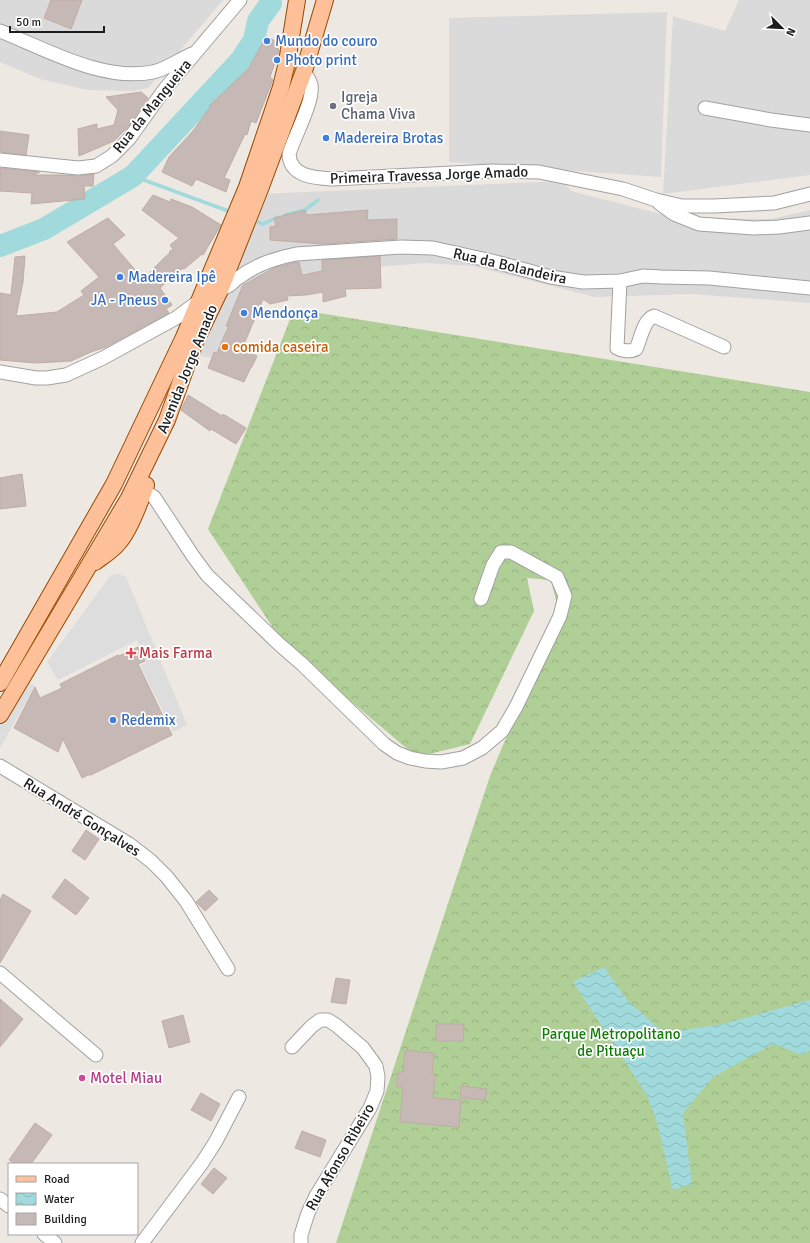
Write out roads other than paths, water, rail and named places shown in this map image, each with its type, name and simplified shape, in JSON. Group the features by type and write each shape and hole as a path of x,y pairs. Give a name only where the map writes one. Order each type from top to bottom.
{"main road":[{"name":"Avenida Jorge Amado","path":"254,188 287,62 297,0"},
{"name":"Avenida Jorge Amado","path":"0,715 129,498 167,420 190,340 199,301 230,247 304,71 325,0"},
{"name":"Avenida Jorge Amado","path":"0,684 114,484 130,451 190,340 220,290 230,247"},
{"path":"90,565 108,553 119,543 149,494 152,466 148,460 130,451"}],"street":[{"name":"Rua da Mangueira","path":"0,160 56,167 78,168 96,166 112,156 129,139 164,90 237,1"},
{"path":"0,31 81,64 116,74 133,75 155,72 195,52"},
{"name":"Primeira Travessa Jorge Amado","path":"304,71 311,85 310,96 307,108 289,154 289,162 295,169 305,175 316,178 333,179 492,171 539,172 623,189 656,200 682,206 734,206 774,203 810,194"},
{"path":"704,108 771,120 810,125"},
{"path":"656,200 674,214 699,224 754,228 810,223"},
{"name":"Rua da Bolandeira","path":"220,290 255,268 282,257 296,254 401,247 433,248 463,254 551,277 582,282 620,281 644,276 694,278 810,288"},
{"path":"620,281 617,348 633,351 636,349 649,318 654,316 724,347"},
{"path":"0,372 36,378 66,375 103,358 176,318 199,301"},
{"path":"149,494 207,574 384,744 397,753 410,758 441,762 463,758 482,748 502,731 516,707 560,616 565,596 557,577 511,552 501,552 493,565 481,599"},
{"name":"Rua André Gonçalves","path":"0,766 129,844 151,861 167,877 186,901 228,969"},
{"path":"0,973 96,1055"},
{"name":"Rua Afonso Ribeiro","path":"292,1047 312,1026 320,1020 328,1020 363,1048 376,1066 378,1077 377,1091 370,1108 316,1196 308,1213 301,1243"},
{"path":"142,1243 216,1142 239,1097"},
{"path":"0,1198 8,1205"},
{"path":"45,1235 54,1243"}],"water":[{"path":"604,967 627,1000 664,1033 723,1024 810,1000 810,1050 803,1055 773,1044 713,1077 683,1113 692,1184 673,1190 657,1122 647,1095 573,982"}],"waterway":[{"path":"0,246 44,229 133,176 241,60 254,40 258,21 271,3"},
{"path":"133,176 231,212"},
{"path":"285,215 305,210 318,200"},
{"path":"252,220 263,224 278,217"}],"place":[{"name":"Mundo do couro","path":"267,41"},
{"name":"Photo print","path":"277,60"},
{"name":"Igreja Chama Viva","path":"333,106"},
{"name":"Madereira Brotas","path":"326,138"},
{"name":"Madereira Ipê","path":"120,277"},
{"name":"JA - Pneus","path":"165,300"},
{"name":"Mendonça","path":"244,313"},
{"name":"comida caseira","path":"225,347"},
{"name":"Mais Farma","path":"131,653"},
{"name":"Redemix","path":"113,720"},
{"name":"Motel Miau","path":"82,1078"}],"park label":[{"name":"Parque Metropolitano de Pituaçu","path":"611,1042"}]}
